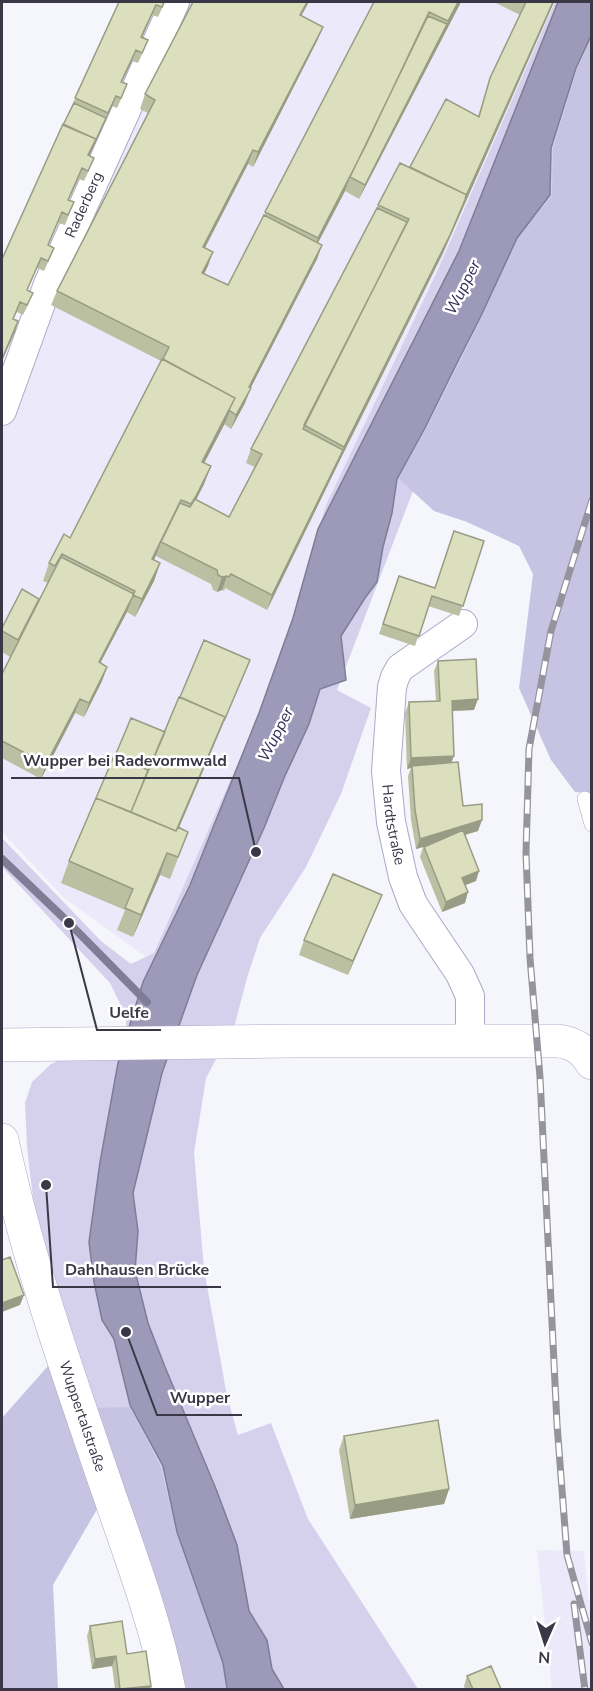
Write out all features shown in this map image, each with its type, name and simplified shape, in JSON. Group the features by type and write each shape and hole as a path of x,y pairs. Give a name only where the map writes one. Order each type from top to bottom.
{"main road":[{"path":"2,1046 290,1041 558,1041 579,1048 591,1063"},
{"name":"Wuppertalstraße","path":"2,1140 28,1248 51,1324 136,1575 169,1689"}],"street":[{"name":"Raderberg","path":"3,400 48,284 175,2"},
{"name":"Hardtstraße","path":"463,624 400,668 395,677 392,687 386,771 391,822 402,877 413,904 460,974 470,996 470,1041"}],"lane":[{"path":"585,799 591,824"}],"shaded area":[{"path":"176,2 558,2 392,385 318,529 293,618 259,713 153,962 63,897 2,832 2,416"},
{"path":"555,2 591,2 591,523 429,449 337,690 371,708 341,794 306,867 260,938 235,1024 206,1078 194,1153 204,1269 227,1396 238,1435 271,1423 308,1519 418,1689 182,1689 77,1382 35,1215 27,1147 25,1103 32,1082 51,1064 65,1057 126,1055 126,1016 110,983 2,867 2,838 101,941 131,964 154,953 295,634 326,505 436,274"},
{"path":"591,39 591,793 575,792 551,760 519,688 533,574 519,546 467,522 434,511 398,478 426,429 482,317 517,238 552,196 553,148 577,69"},
{"path":"55,1358 103,1499 53,1585 58,1689 2,1690 2,1418"},
{"path":"130,1407 161,1467 176,1532 223,1665 226,1689 183,1689 92,1408"},
{"path":"537,1550 584,1551 591,1621 591,1689 552,1689"}],"water":[{"path":"558,2 591,2 591,36 576,68 551,148 550,195 517,238 481,316 397,479 377,582 341,636 346,680 320,689 309,724 197,975 162,1073 133,1193 138,1231 135,1271 148,1323 237,1545 249,1611 267,1640 272,1669 284,1689 227,1689 223,1663 177,1532 163,1466 130,1405 114,1339 102,1320 94,1282 89,1242 100,1162 118,1063 143,982 190,885 259,713 293,618 318,529 459,251"}],"building":[{"path":"119,2 164,2 162,7 156,5 141,37 148,40 142,53 136,50 121,82 127,84 121,98 116,96 108,113 75,98"},
{"path":"193,2 307,2 300,15 323,27 258,152 253,150 203,247 213,252 202,273 228,285 264,215 322,245 236,415 229,410 235,398 163,359 169,347 57,291 155,100 145,94"},
{"path":"374,2 458,2 448,21 429,12 366,145 318,238 265,212"},
{"path":"526,2 553,2 466,195 410,167 446,99 479,117 490,78"},
{"path":"428,16 447,24 365,185 350,177"},
{"path":"74,103 106,118 94,144 96,139 63,125"},
{"path":"63,124 96,139 88,155 94,158 88,171 82,168 68,200 74,202 68,215 62,212 48,245 54,248 48,261 41,258 27,290 33,293 27,305 20,302 13,319 18,321 2,359 2,259"},
{"path":"400,163 467,195 450,235 344,447 304,425 409,219 378,205"},
{"path":"377,208 407,222 303,429 343,450 272,595 231,574 229,577 222,577 218,575 217,570 161,542 180,503 190,507 195,499 229,517 262,454 251,449"},
{"path":"162,359 235,398 202,462 211,466 196,496 191,504 181,500 152,559 160,563 142,599 133,595 135,591 62,554 55,566 49,563 64,534 70,538"},
{"path":"454,531 484,541 463,606 432,596 419,636 383,624 399,576 435,588"},
{"path":"61,557 134,594 99,662 107,667 89,703 80,699 46,764 2,741 2,674"},
{"path":"22,589 39,599 18,640 2,631 2,628"},
{"path":"204,640 250,660 224,721 225,717 180,697"},
{"path":"476,659 478,699 452,701 454,756 411,758 409,702 440,701 438,661"},
{"path":"179,697 225,717 176,831 131,812"},
{"path":"131,718 165,732 147,774 148,770 115,756"},
{"path":"114,756 148,770 131,812 96,798"},
{"path":"458,762 463,806 482,804 482,820 420,839 415,810 412,766"},
{"path":"96,798 176,831 178,827 188,832 178,857 167,853 141,915 125,908 133,889 69,861"},
{"path":"463,830 479,871 462,878 468,892 446,902 424,847"},
{"path":"333,874 382,895 353,961 304,940"},
{"path":"10,1257 24,1295 2,1303 2,1260"},
{"path":"438,1420 449,1489 355,1505 344,1436"},
{"path":"122,1621 127,1654 146,1651 151,1686 120,1689 116,1656 95,1659 90,1626"},
{"path":"491,1666 501,1689 473,1689 467,1676"}],"waterway":[{"path":"2,859 147,1002"}],"railway":[{"path":"592,500 551,631 529,749 526,853 530,958 540,1077 557,1424 567,1555 592,1643"},
{"path":"574,1604 585,1690"}],"place":[{"name":"Wupper bei Radevormwald","path":"256,852"},
{"name":"Uelfe","path":"69,923"},
{"name":"Dahlhausen Brücke","path":"46,1185"},
{"name":"Wupper","path":"126,1332"}]}
